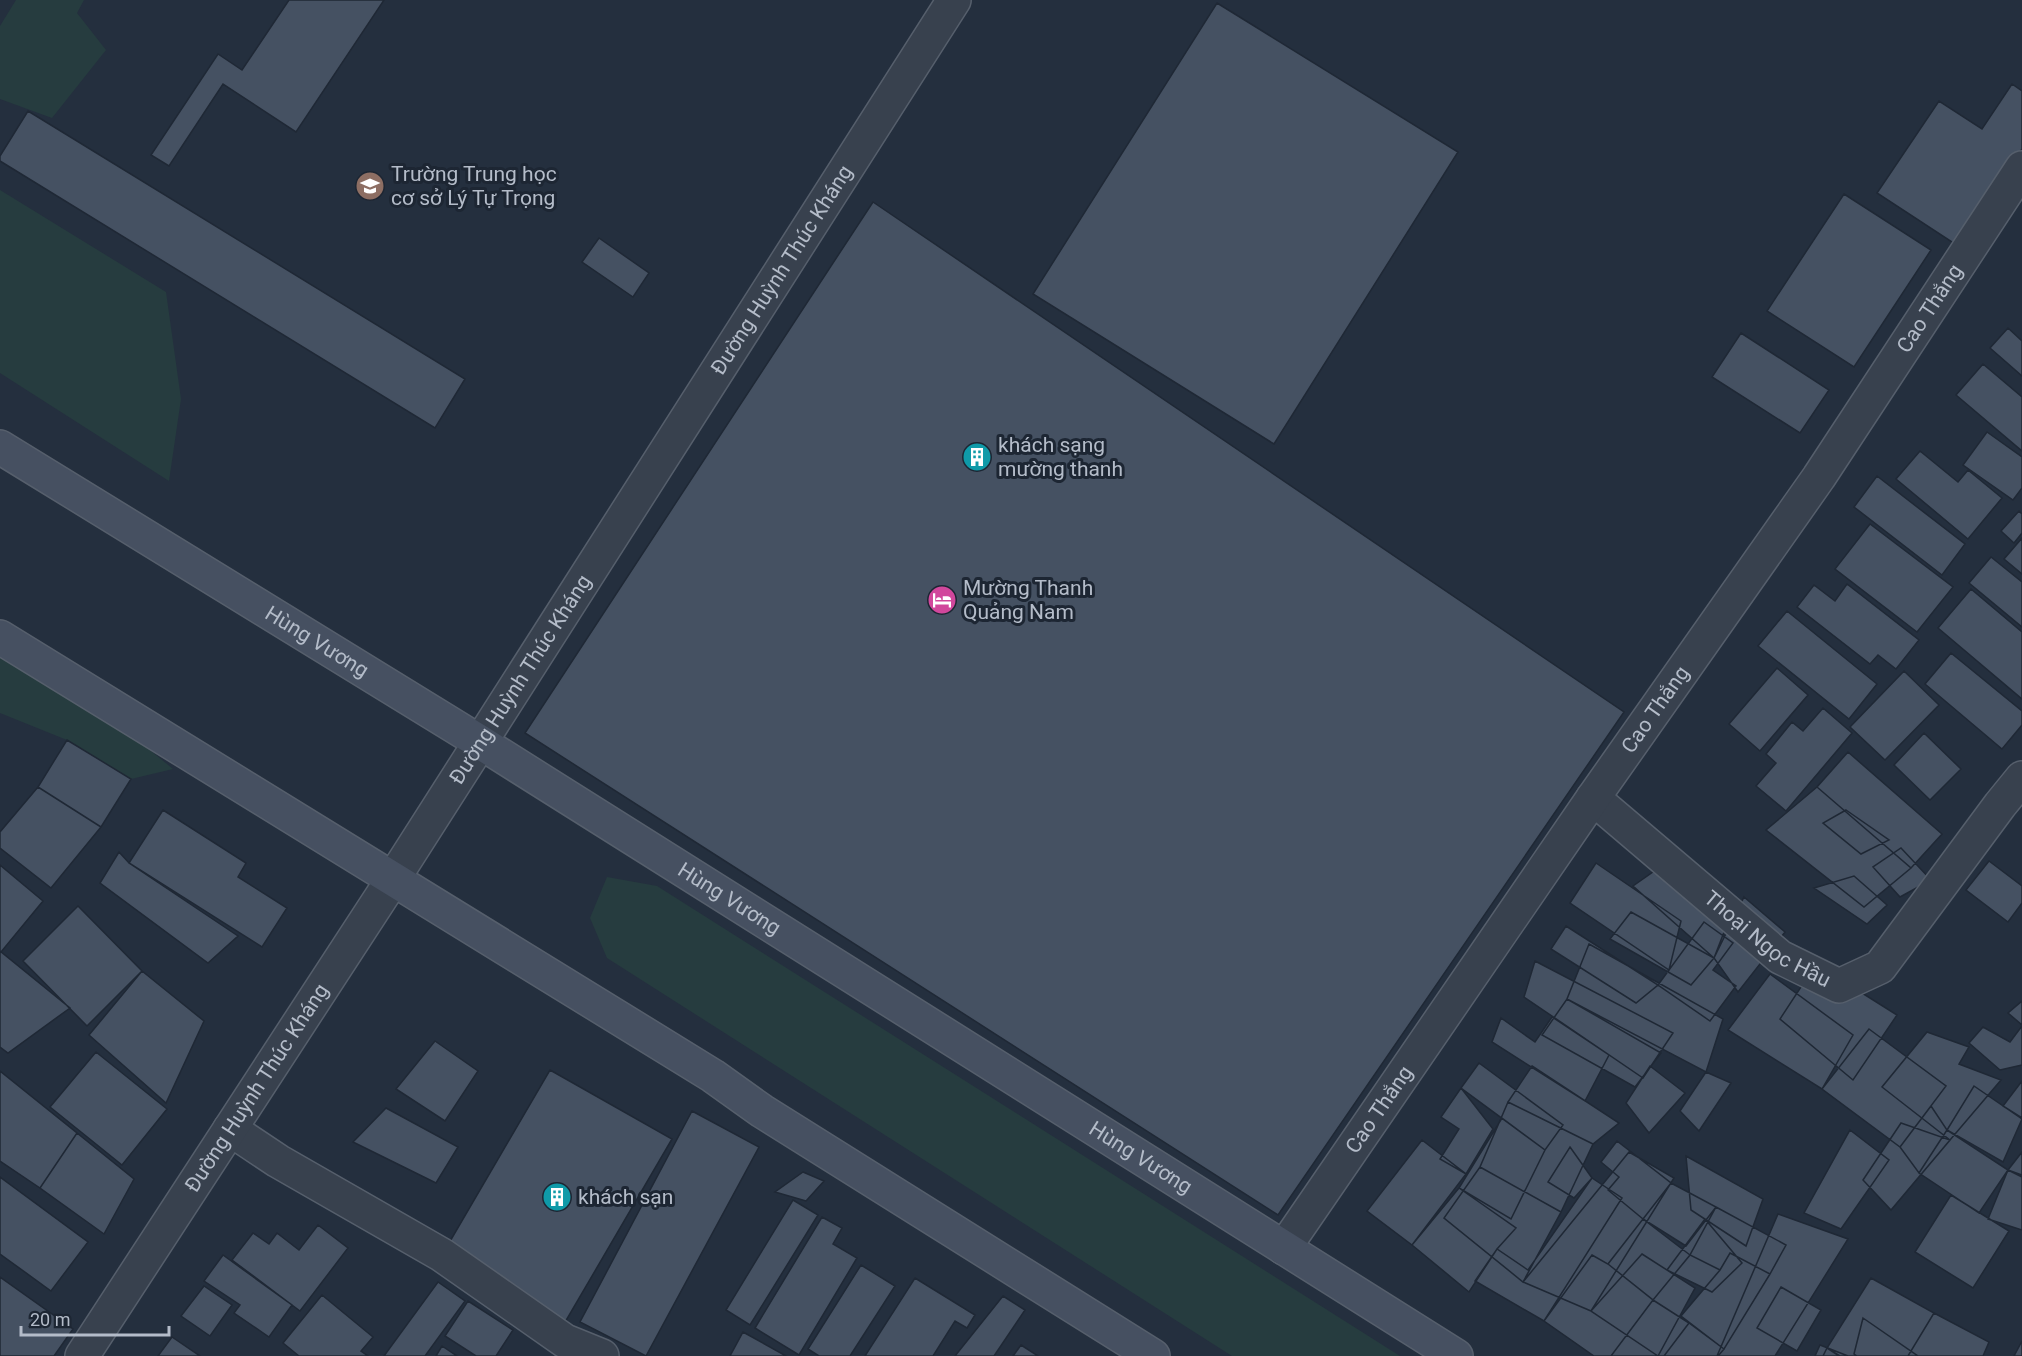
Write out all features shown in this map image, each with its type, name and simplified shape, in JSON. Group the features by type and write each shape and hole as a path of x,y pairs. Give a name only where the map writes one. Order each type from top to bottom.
{"main road":[{"name":"Hùng Vương","path":"0,447 480,742 1456,1356"},
{"path":"0,637 713,1076 772,1117 1153,1356"}],"street":[{"name":"Đường Huỳnh Thúc Kháng","path":"82,1356 393,879 954,0"},
{"name":"Cao Thắng","path":"1284,1248 1593,798 1819,477 2022,168"},
{"name":"Thoại Ngọc Hầu","path":"1593,798 1780,957 1839,986 1880,967 2022,778"},
{"path":"231,1129 278,1161 442,1255 565,1341 602,1356"}],"green space":[{"path":"16,0 84,0 77,13 106,50 52,118 0,99 0,26"},
{"path":"0,190 166,292 181,399 169,481 0,373"},
{"path":"0,642 49,667 173,769 131,779 67,740 0,713"},
{"path":"607,877 657,886 1400,1356 1232,1356 607,958 590,918"}],"building":[{"path":"289,0 384,0 296,132 223,84 169,166 151,155 218,54 242,70"},
{"path":"1217,3 1458,152 1274,444 1033,294"},
{"path":"2012,84 2022,91 2022,149 1958,246 1877,193 1939,101 1982,129"},
{"path":"28,111 465,379 435,428 0,161 0,156"},
{"path":"1844,194 1931,250 1854,367 1767,311"},
{"name":"khách sạng mường thanh","path":"873,202 1624,712 1278,1215 525,733"},
{"path":"599,238 649,273 633,297 582,262"},
{"path":"2008,328 2022,341 2022,376 1990,348"},
{"path":"1741,333 1829,390 1800,433 1712,377"},
{"path":"1983,364 2022,397 2022,451 1956,395"},
{"path":"1987,432 2022,457 2022,488 2013,500 1963,465"},
{"path":"1920,451 1958,482 1968,470 2002,498 1968,539 1896,479"},
{"path":"1877,476 1965,544 1942,575 1854,507"},
{"path":"2019,511 2022,514 2022,533 2014,543 2001,531"},
{"path":"1870,524 1953,587 1917,632 1835,569"},
{"path":"2022,538 2022,574 2004,559"},
{"path":"1991,557 2022,582 2022,627 1969,583"},
{"path":"1847,584 1919,640 1896,669 1878,655 1870,664 1797,607 1814,585 1835,601"},
{"path":"1971,589 2022,632 2022,699 1938,628"},
{"path":"1787,611 1877,684 1849,719 1758,646"},
{"path":"1951,653 2022,711 2022,725 2002,749 1925,684"},
{"path":"1777,668 1808,695 1760,751 1729,724"},
{"path":"1904,671 1939,705 1885,760 1850,727"},
{"path":"1823,708 1852,733 1786,811 1756,786 1776,763 1766,754 1792,722 1803,731"},
{"path":"1924,733 1961,769 1930,800 1894,765"},
{"path":"67,740 131,779 101,827 38,787"},
{"path":"1848,752 1942,834 1911,868 1817,787"},
{"path":"38,787 101,827 51,888 0,848 0,832"},
{"path":"1817,787 1911,868 1864,907 1766,830"},
{"path":"163,810 246,863 238,877 287,908 262,947 129,863"},
{"path":"1846,810 1889,840 1861,854 1823,823"},
{"path":"1901,848 1931,880 1900,897 1873,867"},
{"path":"119,852 129,863 238,936 208,963 100,883"},
{"path":"1989,861 2022,886 2022,903 2008,922 1966,890"},
{"path":"1596,863 1681,921 1669,970 1570,903"},
{"path":"0,865 43,901 1,952 0,951"},
{"path":"1663,865 1733,909 1714,958 1633,886"},
{"path":"1854,876 1887,905 1867,924 1814,888"},
{"path":"1744,897 1785,932 1738,992 1714,958"},
{"path":"78,906 142,971 87,1026 23,961"},
{"path":"1631,912 1714,958 1691,985 1610,939"},
{"path":"1704,922 1733,943 1713,970 1736,986 1710,1021 1658,985"},
{"path":"1566,926 1658,985 1636,1003 1551,949"},
{"path":"1589,944 1723,1019 1706,1072 1567,999"},
{"path":"0,951 70,1008 8,1053 0,1047"},
{"path":"1535,961 1673,1033 1643,1078 1524,997"},
{"path":"1816,964 1897,1015 1853,1080 1780,1019"},
{"path":"142,971 204,1021 166,1103 89,1035"},
{"path":"1770,974 1853,1035 1822,1089 1728,1030"},
{"path":"1567,999 1661,1053 1635,1087 1542,1035"},
{"path":"2022,1001 2022,1025 2008,1013"},
{"path":"1552,1017 1609,1055 1585,1101 1492,1042 1501,1018 1535,1042"},
{"path":"2022,1026 2022,1065 2000,1070 1969,1043 1983,1027 2010,1042"},
{"path":"1869,1029 1946,1086 1900,1147 1822,1089"},
{"path":"1927,1032 1969,1047 1959,1064 2001,1080 1950,1140 1882,1087"},
{"path":"435,1041 478,1071 445,1121 396,1089"},
{"path":"96,1052 167,1109 122,1165 50,1107"},
{"path":"1479,1063 1563,1125 1545,1150 1461,1088"},
{"path":"1532,1066 1619,1123 1593,1144 1508,1102"},
{"path":"1650,1066 1685,1093 1649,1133 1626,1103"},
{"name":"khách sạn","path":"550,1070 672,1139 564,1324 442,1255"},
{"path":"0,1071 77,1133 40,1188 0,1161"},
{"path":"1706,1072 1731,1083 1699,1131 1680,1111"},
{"path":"2022,1081 2022,1118 2003,1106"},
{"path":"1974,1086 2022,1119 2003,1162 1947,1130"},
{"path":"1461,1088 1493,1129 1466,1174 1440,1159 1459,1129 1441,1117"},
{"path":"1508,1102 1593,1144 1561,1212 1480,1167"},
{"path":"1931,1106 1947,1130 1919,1173 1900,1147"},
{"path":"386,1108 458,1147 436,1183 353,1142"},
{"path":"692,1111 759,1147 646,1356 580,1322"},
{"path":"1502,1118 1545,1150 1511,1219 1459,1188"},
{"path":"1901,1123 1950,1140 1891,1210 1863,1180"},
{"path":"1850,1130 1889,1160 1841,1229 1804,1213"},
{"path":"1947,1130 2008,1170 1979,1213 1919,1173"},
{"path":"77,1133 134,1179 104,1234 40,1188"},
{"path":"1422,1140 1466,1174 1412,1245 1367,1211"},
{"path":"1617,1141 1671,1183 1643,1219 1608,1190 1619,1177 1601,1162"},
{"path":"1570,1147 1592,1178 1574,1198 1548,1182"},
{"path":"1629,1152 1674,1178 1591,1311 1523,1282"},
{"path":"2022,1152 2022,1175 2008,1170"},
{"path":"1686,1156 1763,1199 1746,1246 1691,1210"},
{"path":"1480,1167 1561,1212 1523,1282 1444,1218"},
{"path":"2008,1170 2022,1177 2022,1230 1988,1219"},
{"path":"803,1172 824,1181 806,1201 775,1192"},
{"path":"0,1177 88,1242 51,1291 0,1254"},
{"path":"1592,1178 1622,1198 1544,1321 1475,1281 1497,1249 1528,1270"},
{"path":"1671,1183 1716,1207 1686,1246 1643,1219"},
{"path":"1459,1188 1516,1228 1497,1249 1469,1292 1412,1245"},
{"path":"1951,1195 2009,1231 1973,1288 1915,1252"},
{"path":"793,1200 818,1215 750,1325 726,1310"},
{"path":"1716,1207 1786,1245 1770,1274 1730,1253 1720,1270 1690,1255"},
{"path":"1778,1214 1848,1239 1775,1356 1717,1356"},
{"path":"822,1217 842,1228 833,1244 857,1258 799,1355 755,1328"},
{"path":"1643,1219 1690,1255 1653,1300 1608,1264"},
{"path":"1705,1219 1742,1263 1712,1292 1667,1270"},
{"path":"318,1225 348,1248 300,1311 232,1260 253,1233 269,1244 277,1233 299,1250"},
{"path":"1730,1253 1770,1274 1724,1349 1681,1316 1720,1270"},
{"path":"1642,1254 1695,1288 1658,1356 1591,1311"},
{"path":"223,1255 292,1305 269,1337 234,1313 240,1305 204,1281"},
{"path":"1592,1255 1608,1264 1653,1300 1611,1356 1594,1356 1544,1321"},
{"path":"861,1265 895,1286 850,1356 819,1356 808,1349"},
{"path":"0,1277 73,1329 54,1356 0,1356"},
{"path":"915,1278 975,1315 967,1328 955,1321 933,1356 865,1356"},
{"path":"1871,1278 1934,1313 1908,1356 1839,1356 1827,1348"},
{"path":"438,1282 465,1301 425,1356 384,1356"},
{"path":"204,1286 232,1305 210,1336 181,1316"},
{"path":"1781,1287 1821,1310 1797,1351 1757,1328"},
{"path":"322,1295 373,1337 361,1351 368,1356 299,1356 283,1343"},
{"path":"1003,1296 1025,1310 994,1356 955,1356"},
{"path":"1653,1300 1689,1323 1664,1356 1611,1356"},
{"path":"468,1301 513,1330 496,1356 476,1356 445,1336"},
{"path":"1934,1313 1989,1342 1983,1356 1908,1356"},
{"path":"1863,1318 1918,1356 1857,1356 1854,1354"},
{"path":"1689,1323 1724,1349 1718,1356 1664,1356"},
{"path":"743,1332 786,1356 730,1356"},
{"path":"172,1337 200,1356 158,1356"},
{"path":"2022,1341 2022,1356 2014,1356"},
{"path":"1021,1345 1038,1356 1013,1356"},
{"path":"1820,1345 1848,1356 1815,1356"},
{"path":"442,1346 457,1356 436,1356"},
{"path":"1827,1348 1840,1356 1823,1356"}],"place":[{"name":"Trường Trung học cơ sở Lý Tự Trọng","path":"370,186"},
{"name":"khách sạng mường thanh","path":"977,457"},
{"name":"Mường Thanh Quảng Nam","path":"942,600"},
{"name":"khách sạn","path":"557,1197"}]}
